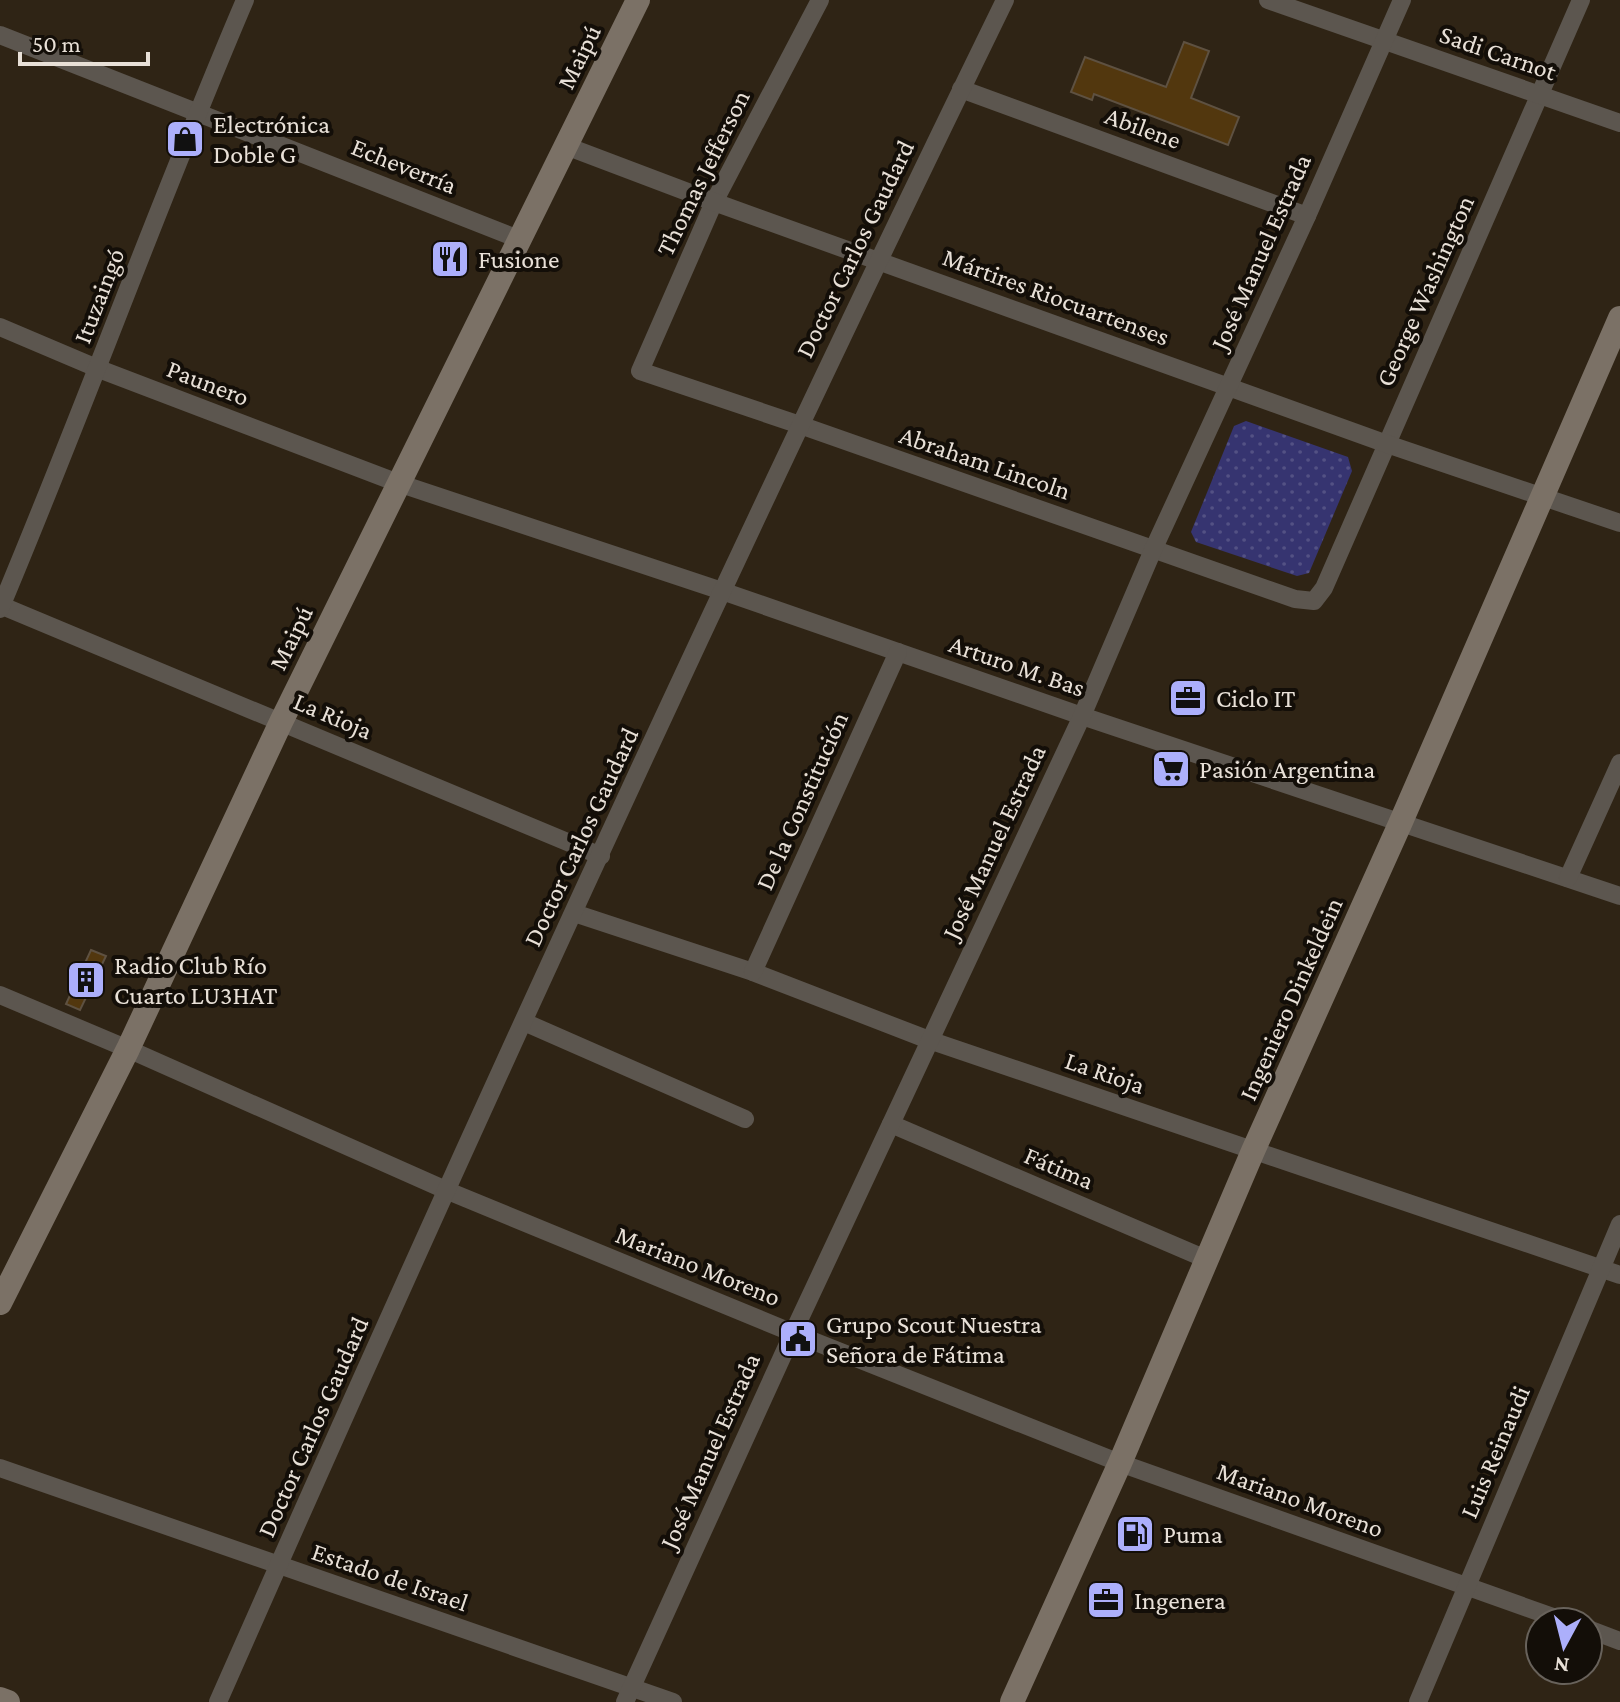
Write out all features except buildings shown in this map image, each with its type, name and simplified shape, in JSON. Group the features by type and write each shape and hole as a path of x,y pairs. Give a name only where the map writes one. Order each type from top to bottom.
{"main road":[{"name":"Maipú","path":"0,1303 128,1049 281,722 638,0"},
{"name":"Ingeniero Dinkeldein","path":"1012,1702 1120,1463 1253,1151 1400,824 1620,318"},
{"path":"0,1699 8,1702"}],"street":[{"name":"Ituzaingó","path":"0,607 99,369 197,112 245,0"},
{"name":"Thomas Jefferson","path":"640,371 714,202 820,0"},
{"name":"Doctor Carlos Gaudard","path":"218,1702 722,591 877,260 1005,0"},
{"name":"Sadi Carnot","path":"1268,0 1620,123"},
{"name":"José Manuel Estrada","path":"628,1695 793,1333 1082,716 1153,550 1307,216 1402,0"},
{"name":"George Washington","path":"1314,601 1324,588 1581,0"},
{"name":"Echeverría","path":"0,35 521,240"},
{"name":"Abilene","path":"961,89 1307,216"},
{"name":"Mártires Riocuartenses","path":"566,146 1387,444 1620,523"},
{"name":"Paunero","path":"0,327 99,369 398,483"},
{"name":"Abraham Lincoln","path":"640,371 1295,599 1314,601"},
{"name":"Arturo M. Bas","path":"398,483 1620,896"},
{"name":"La Rioja","path":"0,607 601,856"},
{"name":"De la Constitución","path":"753,972 898,652"},
{"path":"1568,878 1620,763"},
{"name":"La Rioja","path":"574,913 753,972 929,1040 1620,1275"},
{"name":"Mariano Moreno","path":"0,995 448,1191 793,1333 1120,1463 1524,1607"},
{"path":"524,1022 745,1119"},
{"name":"Fátima","path":"891,1124 1206,1259"},
{"name":"Luis Reinaudi","path":"1418,1702 1620,1224"},
{"name":"Estado de Israel","path":"0,1468 279,1565 628,1695 673,1702"}],"shaded area":[{"path":"1246,421 1348,457 1352,471 1309,573 1297,576 1196,542 1191,532 1234,426"}],"place":[{"name":"Electrónica Doble G","path":"185,139"},
{"name":"Fusione","path":"450,259"},
{"name":"Ciclo IT","path":"1188,698"},
{"name":"Pasión Argentina","path":"1171,769"},
{"name":"Radio Club Río Cuarto LU3HAT","path":"86,980"},
{"name":"Grupo Scout Nuestra Señora de Fátima","path":"798,1339"},
{"name":"Puma","path":"1135,1534"},
{"name":"Ingenera","path":"1106,1600"}]}
